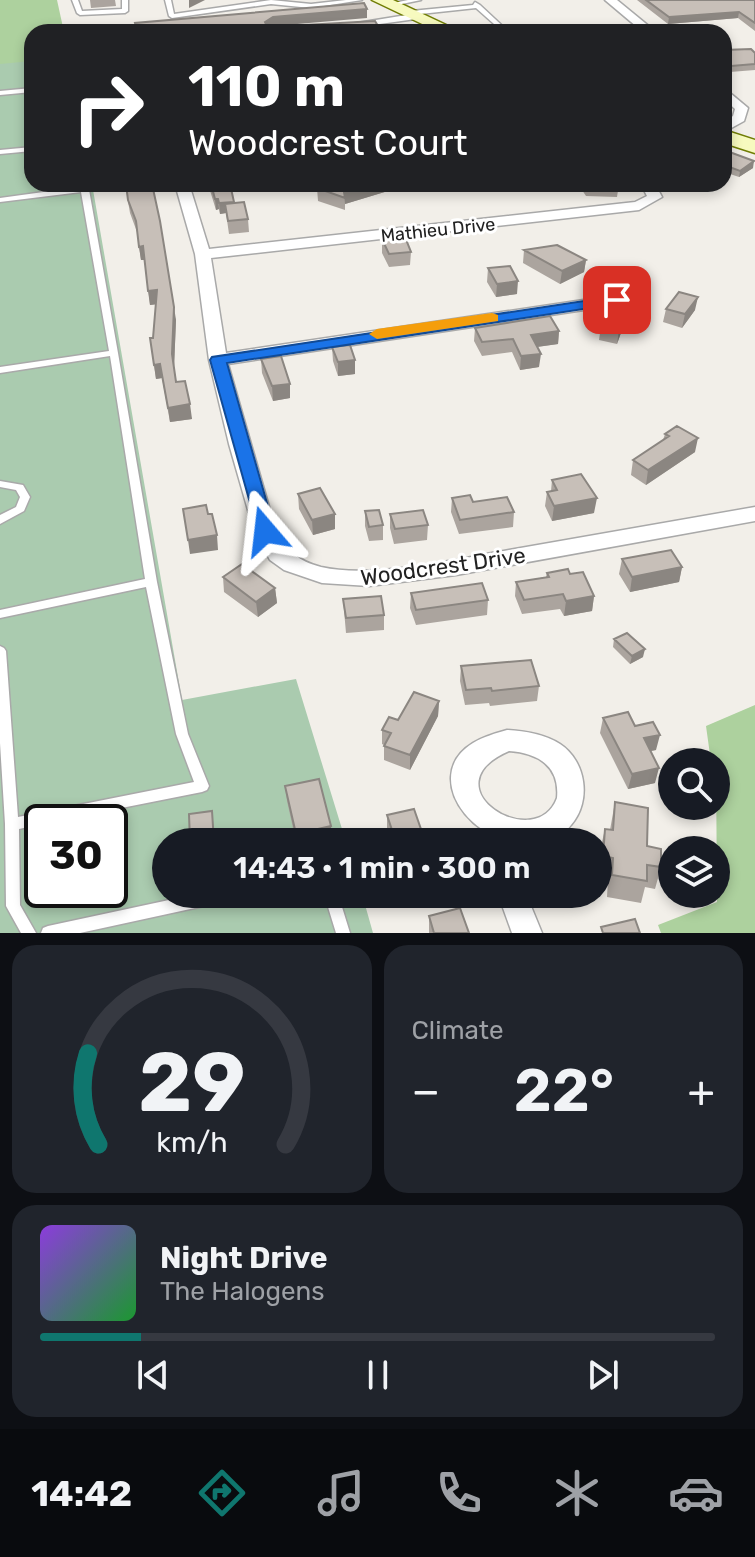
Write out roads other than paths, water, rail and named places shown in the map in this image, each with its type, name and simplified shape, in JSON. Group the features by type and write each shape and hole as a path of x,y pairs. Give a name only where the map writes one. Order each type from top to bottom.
{"main road":[{"path":"405,5 439,24"},
{"path":"732,139 755,147"}],"street":[{"path":"610,0 640,24"},
{"path":"343,24 405,5"},
{"path":"732,99 742,108 739,118 732,123"},
{"name":"Woodcrest Drive","path":"184,192 203,254 218,360 239,444 270,541 284,561 310,573 369,578 456,567 755,514"},
{"name":"Mathieu Drive","path":"203,254 634,207 654,199 654,192"},
{"path":"218,360 617,300"},
{"path":"517,908 527,933"}],"lane":[{"path":"75,0 80,13 88,15 125,11 125,0"},
{"path":"168,0 172,16 273,1 311,6 357,0"},
{"path":"472,0 497,24"},
{"path":"405,5 478,6"},
{"path":"0,93 24,91"},
{"path":"0,152 24,150"},
{"path":"0,200 48,192"},
{"path":"12,824 202,786 182,734 151,582 85,192"},
{"path":"0,370 114,353"},
{"path":"0,484 19,487 25,497 20,509 0,520"},
{"path":"0,614 151,582"},
{"path":"0,651 12,824 13,906 29,933"},
{"path":"48,933 163,908"},
{"path":"335,908 343,933"}]}
